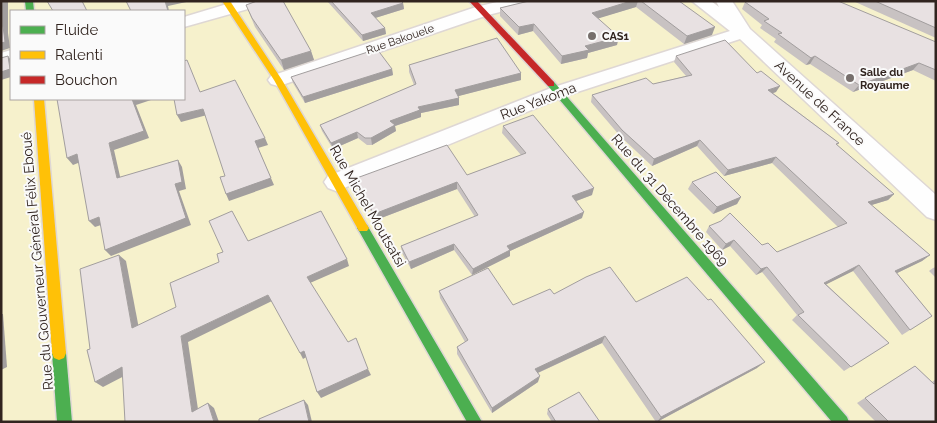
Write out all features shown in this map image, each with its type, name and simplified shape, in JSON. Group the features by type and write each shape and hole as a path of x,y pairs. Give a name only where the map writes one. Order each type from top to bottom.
{"street":[{"path":"185,22 228,5 256,1"},
{"name":"Rue Bakouele","path":"278,80 478,6 522,1"},
{"name":"Avenue de France","path":"700,1 743,32 936,210"},
{"path":"724,1 743,32"},
{"name":"Rue Michel Moutsatsi","path":"228,5 278,80 475,422"},
{"name":"Rue du 31 Décembre 1969","path":"478,6 558,92 842,422"},
{"name":"Rue Yakoma","path":"336,182 558,92 743,32"},
{"name":"Rue du Gouverneur Général Félix Eboué","path":"39,100 65,422"}],"shaded area":[{"path":"1,1 936,1 936,422 1,422"}],"building":[{"path":"1,1 3,1 5,42 1,43"},
{"path":"47,1 82,1 86,10 52,10"},
{"path":"126,1 165,1 168,10 130,10"},
{"path":"257,1 283,1 311,51 281,60 252,18 246,5"},
{"path":"331,1 401,1 403,3 371,13 385,28 362,35"},
{"path":"529,1 631,1 592,13 619,37 585,46 589,50 562,56 534,24 519,27 500,8"},
{"path":"641,1 679,1 715,27 687,36"},
{"path":"838,1 936,42 936,70 919,63 859,85 815,56 811,58 778,34 782,33 764,21 769,19 745,2"},
{"path":"875,1 936,1 936,28"},
{"path":"497,38 521,73 455,90 459,98 418,107 420,110 390,121 395,125 371,138 365,138 357,132 331,143 320,125 416,84 409,65"},
{"path":"725,40 757,73 761,71 780,86 768,90 839,143 836,144 894,194 868,202 930,255 895,271 932,316 910,330 859,265 824,283 889,343 851,367 798,315 804,312 767,267 761,269 734,240 726,244 709,226 721,221 730,213 762,245 768,243 777,252 847,223 776,157 728,170 700,140 654,159 622,130 592,95 646,78 653,84 692,75 676,56"},
{"path":"377,49 392,69 303,97 291,77"},
{"path":"8,56 10,69 1,72 1,58"},
{"path":"187,60 200,92 235,80 265,138 255,141 271,178 226,194 220,177 225,176 203,109 177,115 174,100 185,100 185,61"},
{"path":"57,100 132,100 144,131 109,143 117,178 178,160 182,182 175,184 186,218 105,250 99,217 89,221 77,154 67,158"},
{"path":"533,115 594,188 572,196 584,212 507,246 510,250 473,269 454,244 409,262 401,246 478,215 457,182 374,214 354,179 447,145 467,175 526,153 503,126"},
{"path":"716,172 741,197 717,207 692,182"},
{"path":"232,211 248,241 321,211 347,259 307,277 348,342 356,338 368,369 317,392 304,351 300,353 268,295 181,336 192,412 208,403 214,422 125,422 122,367 95,382 87,350 90,349 80,269 119,255 132,328 176,307 170,283 219,262 217,254 223,252 209,221"},
{"path":"610,267 636,302 687,277 708,300 711,299 765,362 661,417 605,336 535,369 540,376 492,408 457,347 468,340 439,291 488,268 513,305 550,289 554,294"},
{"path":"915,366 934,384 936,383 936,422 889,422 865,398"},
{"path":"579,392 600,422 556,422 548,409"},
{"path":"304,400 309,422 259,422 259,419"}],"traffic: fast":[{"path":"29,1 30,10"},
{"path":"551,84 842,422"},
{"path":"363,228 475,422"},
{"path":"59,353 65,422"}],"traffic: slow":[{"path":"226,1 278,80 363,228"},
{"path":"39,100 59,353"}],"traffic: jam":[{"path":"473,1 551,84"}],"place":[{"name":"CAS1","path":"592,36"},
{"name":"Salle du Royaume","path":"850,78"}]}
